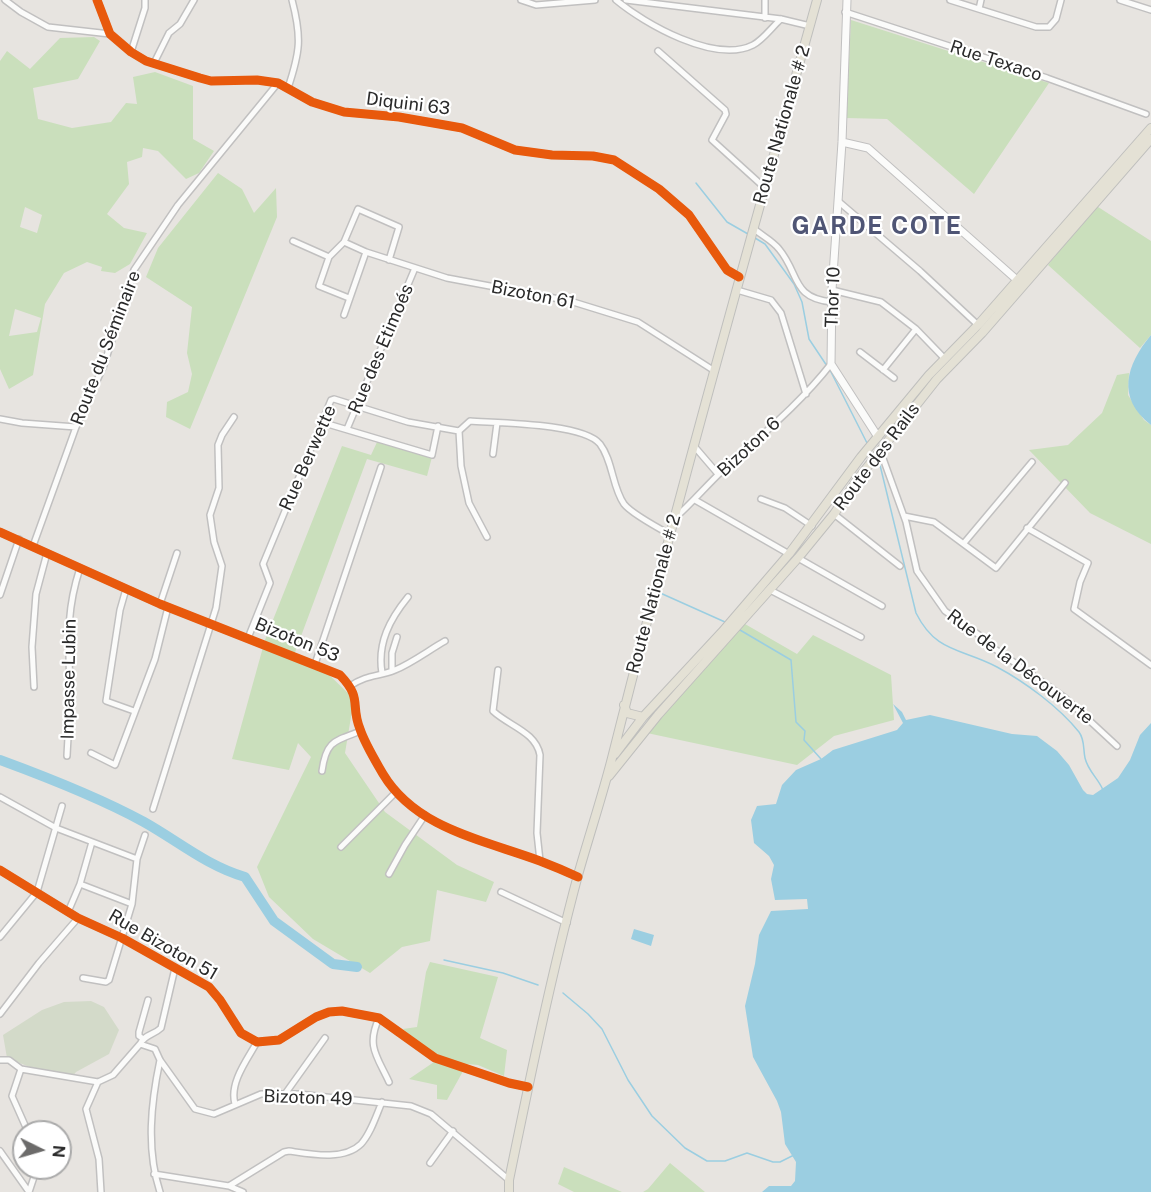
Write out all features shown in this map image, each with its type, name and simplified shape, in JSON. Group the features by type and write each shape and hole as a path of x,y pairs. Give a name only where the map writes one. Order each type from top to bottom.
{"main road":[{"name":"Route Nationale # 2","path":"509,1192 509,1180 528,1087 578,877 612,758 713,370 818,0"},
{"name":"Route des Rails","path":"606,778 737,620 812,526 861,457 929,375 978,325 1151,128"},
{"name":"Route des Rails","path":"737,620 770,590 798,558 937,379 982,333 1151,140"},
{"name":"Route des Rails","path":"612,758 643,717 725,634"},
{"path":"624,705 627,713 643,717"}],"street":[{"name":"Diquini 63","path":"96,0 110,34 131,52 154,63 211,81 257,80 278,83 312,102 344,112 399,117 462,128 515,150 593,156 614,160 660,189 689,215 727,270 739,277"},
{"path":"131,52 145,8 145,0"},
{"path":"154,63 169,33 180,24 194,0"},
{"path":"288,88 298,55 300,35 292,0"},
{"path":"521,0 536,5 595,0"},
{"path":"616,0 664,30 715,50 731,50 753,45 781,19"},
{"path":"626,0 669,3 781,19 810,26"},
{"path":"765,0 765,18"},
{"name":"Thor 10","path":"831,364 832,290 842,142 847,0"},
{"path":"950,0 1036,27 1049,27 1056,19 1061,0"},
{"path":"979,9 981,0"},
{"path":"1120,0 1151,10"},
{"path":"0,1 6,1 48,27 110,34"},
{"name":"Rue Texaco","path":"845,12 1047,78 1146,114"},
{"path":"658,51 725,110 726,114 712,140 765,188"},
{"name":"Route du Séminaire","path":"33,546 76,427 104,365 134,270 177,205 278,83"},
{"path":"842,142 868,148 1017,280"},
{"path":"837,201 920,271 978,325"},
{"path":"349,298 319,286 329,257 344,242 357,210 360,209 399,227 389,260"},
{"path":"753,228 779,248 805,294 817,300 832,302"},
{"path":"293,241 329,257"},
{"name":"Bizoton 61","path":"344,242 366,252 447,278 570,301 638,322 713,370"},
{"path":"344,315 366,252"},
{"name":"Rue des Etimoés","path":"347,429 416,268"},
{"path":"737,290 771,300 781,313 806,394"},
{"path":"832,290 878,301 916,329 945,359"},
{"path":"883,370 916,329"},
{"path":"860,352 894,378"},
{"path":"831,364 876,439"},
{"name":"Bizoton 6","path":"676,517 718,474 806,394 831,364"},
{"name":"Rue Berwette","path":"248,638 270,583 263,564 332,399 408,422 459,430"},
{"path":"153,809 216,608 222,566 214,542 210,515 219,488 218,445 234,417"},
{"path":"0,419 76,427"},
{"path":"321,422 432,455 438,426"},
{"path":"487,537 469,503 461,466 459,430 467,422 558,428 593,438 600,444 625,505 671,535"},
{"path":"493,454 497,423"},
{"path":"693,445 718,474"},
{"name":"Rue de la Découverte","path":"880,450 904,516 917,570 945,611 1064,697 1117,746"},
{"path":"964,543 1032,462"},
{"path":"315,664 381,467"},
{"path":"904,516 934,522 996,568 1065,483"},
{"path":"761,499 785,508 812,526"},
{"path":"695,500 789,554"},
{"path":"834,513 900,566"},
{"path":"1027,528 1088,563 1080,582 1074,609 1151,665"},
{"name":"Bizoton 53","path":"0,532 160,604 340,675 355,695 361,731 383,773 396,792 412,808 468,836 578,877"},
{"path":"0,595 19,539"},
{"path":"34,687 32,646 36,594 47,553"},
{"path":"160,604 177,553"},
{"path":"798,558 882,606"},
{"name":"Impasse Lubin","path":"67,756 70,693 67,629 73,589 80,568"},
{"path":"126,589 120,610 106,701 134,711"},
{"path":"770,590 861,637"},
{"path":"382,673 380,663 383,641 398,609 408,597"},
{"path":"91,753 115,765 155,659 168,607"},
{"path":"392,671 392,653 397,637"},
{"path":"350,686 359,680 392,671 445,640"},
{"path":"498,670 492,708 534,740 539,748 537,833 540,861"},
{"path":"322,771 324,755 328,747 361,731"},
{"path":"341,847 396,792"},
{"path":"0,797 56,828 137,859"},
{"path":"0,937 37,892 62,806"},
{"path":"389,874 425,815"},
{"path":"83,978 108,981 132,904 137,859 144,835"},
{"path":"68,912 80,884 92,842"},
{"name":"Rue Bizoton 51","path":"0,870 78,918 122,938 209,987 241,1033 257,1042"},
{"path":"80,884 132,904"},
{"path":"501,892 567,923"},
{"path":"0,1014 39,963 78,918"},
{"path":"0,1060 9,1060 21,1069 98,1082 113,1075 141,1041 161,1028 175,968"},
{"path":"141,1041 139,1032 148,1000"},
{"path":"235,1104 234,1087 257,1042 279,1040 316,1017 329,1012 342,1011 379,1018 435,1058 509,1083 528,1087"},
{"path":"379,1018 373,1032 373,1050 389,1082"},
{"path":"285,1094 325,1038"},
{"name":"Bizoton 49","path":"141,1041 155,1049 160,1060 195,1109 214,1114 261,1094 285,1094 411,1106 431,1114 509,1180"},
{"path":"160,1060 154,1089 151,1140 154,1174 160,1192"},
{"path":"21,1069 12,1096 23,1120"},
{"path":"98,1082 86,1109 99,1159 101,1192"},
{"path":"230,1186 284,1152 322,1156 354,1149 368,1134 382,1102"},
{"path":"430,1163 453,1131"},
{"path":"0,1151 29,1192"},
{"path":"154,1174 230,1186 243,1192"}],"green space":[{"path":"851,20 1049,83 974,194 887,119 846,118"},
{"path":"94,37 100,41 78,79 33,88 38,119 72,128 111,122 126,103 137,104 133,77 155,72 193,86 193,139 214,151 199,173 186,179 158,151 143,148 142,157 127,162 129,184 107,214 124,228 147,233 130,264 115,273 101,271 102,267 87,262 64,273 45,304 33,375 9,389 0,369 0,61 7,51 30,69 60,38","holes":["25,207 42,215 37,233 20,227","15,309 41,318 37,332 9,336"]},
{"path":"218,173 242,189 254,213 276,188 277,217 190,429 166,417 167,402 188,392 192,374 187,353 192,307 146,277 158,248"},
{"path":"1095,205 1151,241 1151,335 1140,348 1048,265"},
{"path":"1129,373 1128,395 1144,420 1151,425 1151,544 1090,513 1029,450 1068,445 1102,413 1117,375"},
{"path":"378,440 432,457 427,476 367,459 294,655 319,665 354,699 345,753 385,812 457,865 494,882 486,902 437,890 430,941 402,947 370,973 313,939 269,897 257,867 311,757 298,743 289,770 232,759 265,640 342,446 371,455"},
{"path":"745,624 797,654 813,635 891,675 894,720 834,736 797,765 647,733"},
{"path":"430,962 498,977 480,1038 507,1050 504,1076 478,1065 467,1064 447,1100 437,1099 437,1085 409,1079 434,1062 403,1029 417,1027 426,972"},
{"path":"91,1001 104,1007 119,1030 109,1054 76,1072 69,1081 7,1058 3,1035 42,1010 64,1002"},
{"path":"670,1163 705,1192 643,1192"},
{"path":"564,1167 622,1192 574,1192 558,1184"}],"water":[{"path":"1151,335 1151,425 1140,415 1133,404 1128,381 1142,346"},
{"path":"893,704 902,712 906,720 930,715 1012,734 1037,736 1057,751 1069,765 1083,790 1093,795 1118,778 1130,760 1140,735 1151,723 1151,1192 762,1192 769,1186 791,1186 795,1181 796,1162 785,1144 781,1112 777,1101 753,1057 745,1006 759,935 771,911 808,909 807,899 775,900 771,879 774,865 769,856 754,843 751,820 757,806 776,804 782,785 796,770 821,759 833,750 897,730 903,723"},
{"path":"634,929 654,935 651,946 631,939"}],"waterway":[{"path":"696,183 727,222 748,234"},
{"path":"755,238 765,244 794,284 802,302 809,339 827,366"},
{"path":"830,370 867,443"},
{"path":"879,461 916,613 924,626 941,643 997,667 1019,680 1062,713 1081,735 1086,763 1103,790"},
{"path":"658,592 725,622"},
{"path":"740,630 791,660 796,722 805,731 804,740 821,759"},
{"path":"0,760 109,804 144,822 205,860 245,877 274,921 333,964 357,967"},
{"path":"444,960 503,973 538,985"},
{"path":"563,993 602,1029 628,1080 652,1116 685,1148 707,1161 725,1161 747,1153 773,1162 780,1162 794,1155"}],"cycle path":[{"path":"97,0 110,34 131,52 146,61 200,78 211,81 257,80 278,83 312,102 344,112 399,117 462,128 515,150 552,155 593,156 614,160 659,189 689,215 727,270 739,277"},
{"path":"0,532 160,604 340,675 354,696 357,720 374,758 397,793 414,808 432,820 474,839 540,861 578,877"},
{"path":"0,870 78,918 122,938 209,987 241,1033 257,1042 279,1040 316,1017 329,1012 342,1011 379,1018 435,1058 509,1083 528,1087"}],"district":[{"name":"GARDE COTE","path":"877,227"}]}
